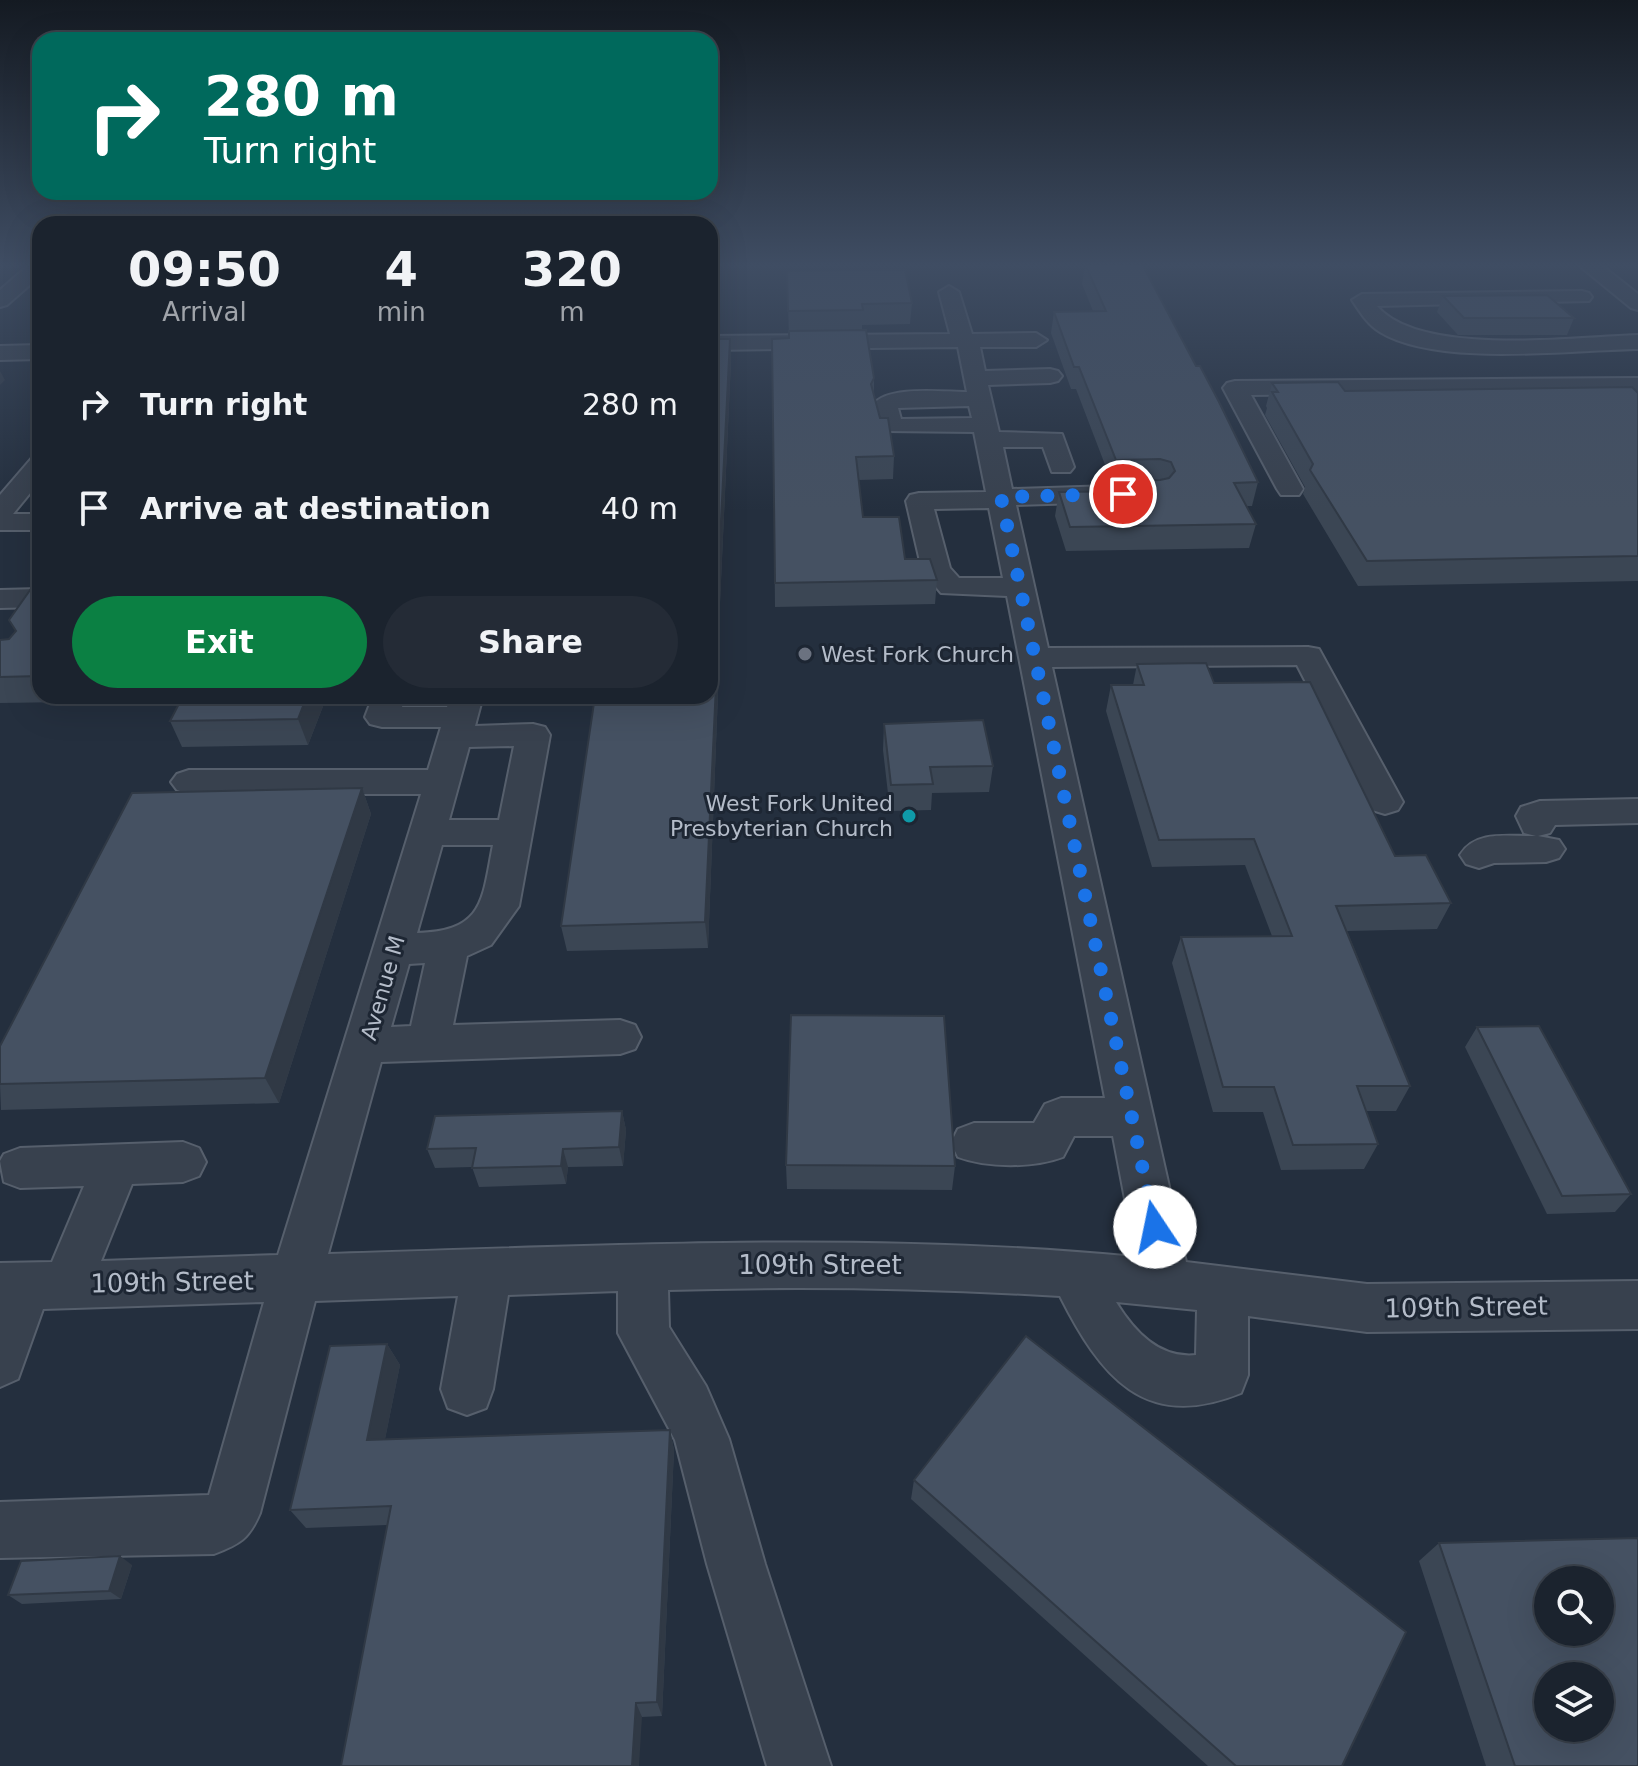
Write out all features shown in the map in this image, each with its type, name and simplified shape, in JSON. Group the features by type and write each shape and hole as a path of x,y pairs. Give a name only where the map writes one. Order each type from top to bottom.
{"street":[{"path":"966,345 983,412 1166,1282"},
{"path":"0,353 32,352"},
{"path":"983,412 1050,376"},
{"path":"1290,489 1235,388 1638,385"},
{"path":"983,412 1062,418"},
{"path":"983,412 1053,439 1061,467"},
{"path":"0,473 32,469"},
{"path":"0,512 32,474"},
{"path":"1020,587 951,587 936,570 919,501 1138,494"},
{"path":"0,522 32,522"},
{"path":"0,599 32,598"},
{"path":"1035,658 1308,656 1385,802"},
{"path":"386,704 382,717 461,717 533,735 500,906 477,935 449,947 394,949"},
{"name":"Avenue M","path":"0,1530 214,1526 232,1513 296,1279 461,717"},
{"path":"189,782 442,782"},
{"path":"1479,855 1484,850 1542,837 1534,818 1540,813 1638,811"},
{"path":"428,833 514,832"},
{"path":"428,1043 449,947"},
{"path":"367,1045 620,1037"},
{"path":"974,1143 1047,1143 1061,1117 1132,1117"},
{"path":"20,1168 183,1162"},
{"path":"0,1361 31,1285 117,1164"},
{"name":"109th Street","path":"31,1285 865,1264 1074,1274 1166,1282 1367,1308 1638,1305"},
{"path":"642,1268 644,1333 687,1405 702,1439 736,1564 799,1766"},
{"path":"467,1389 487,1272"},
{"path":"1074,1274 1112,1344 1141,1369 1187,1382 1222,1375 1223,1289"}],"building":[{"path":"718,345 730,345 718,581"},
{"path":"772,345 869,345 874,378 871,384 880,418 888,418 894,456 856,457 863,517 899,517 905,559 930,559 937,580 775,583"},
{"path":"1066,345 1185,345 1196,366 1200,366 1258,482 1234,483 1256,524 1070,527 1059,492 1129,491 1125,482 1160,480 1169,478 1175,471 1171,462 1160,459 1116,460 1079,367 1074,367"},
{"path":"1338,382 1345,391 1632,387 1638,393 1638,556 1367,561 1310,470 1313,464 1272,392 1278,392 1272,383"},
{"path":"32,587 32,676 0,677 0,640 9,639 16,631 9,620"},
{"path":"1206,663 1214,683 1310,682 1395,856 1426,855 1451,903 1336,906 1410,1086 1357,1086 1378,1144 1293,1145 1274,1087 1223,1087 1181,937 1292,936 1254,839 1159,840 1111,685 1144,685 1137,664"},
{"path":"179,704 304,704 298,719 170,721"},
{"path":"594,704 715,704 705,922 561,926"},
{"path":"983,720 993,766 930,767 933,784 891,785 884,724"},
{"path":"362,788 265,1078 0,1084 0,1046 132,793"},
{"path":"791,1015 944,1016 955,1166 786,1165"},
{"path":"1539,1026 1631,1194 1562,1196 1477,1027"},
{"path":"622,1111 619,1147 563,1149 561,1166 472,1168 476,1148 427,1149 435,1116"},
{"path":"1026,1336 1406,1632 1342,1766 1236,1766 914,1480"},
{"path":"387,1344 367,1440 670,1430 657,1702 636,1703 632,1766 341,1766 391,1506 290,1510 330,1346"},
{"path":"1638,1538 1638,1766 1515,1766 1439,1543"},
{"path":"120,1556 109,1591 8,1595 21,1561"}],"place":[{"name":"West Fork Church","path":"805,654"},
{"name":"West Fork United Presbyterian Church","path":"909,816"}],"route":[{"path":"1123,494 1001,497 1155,1227"}]}
